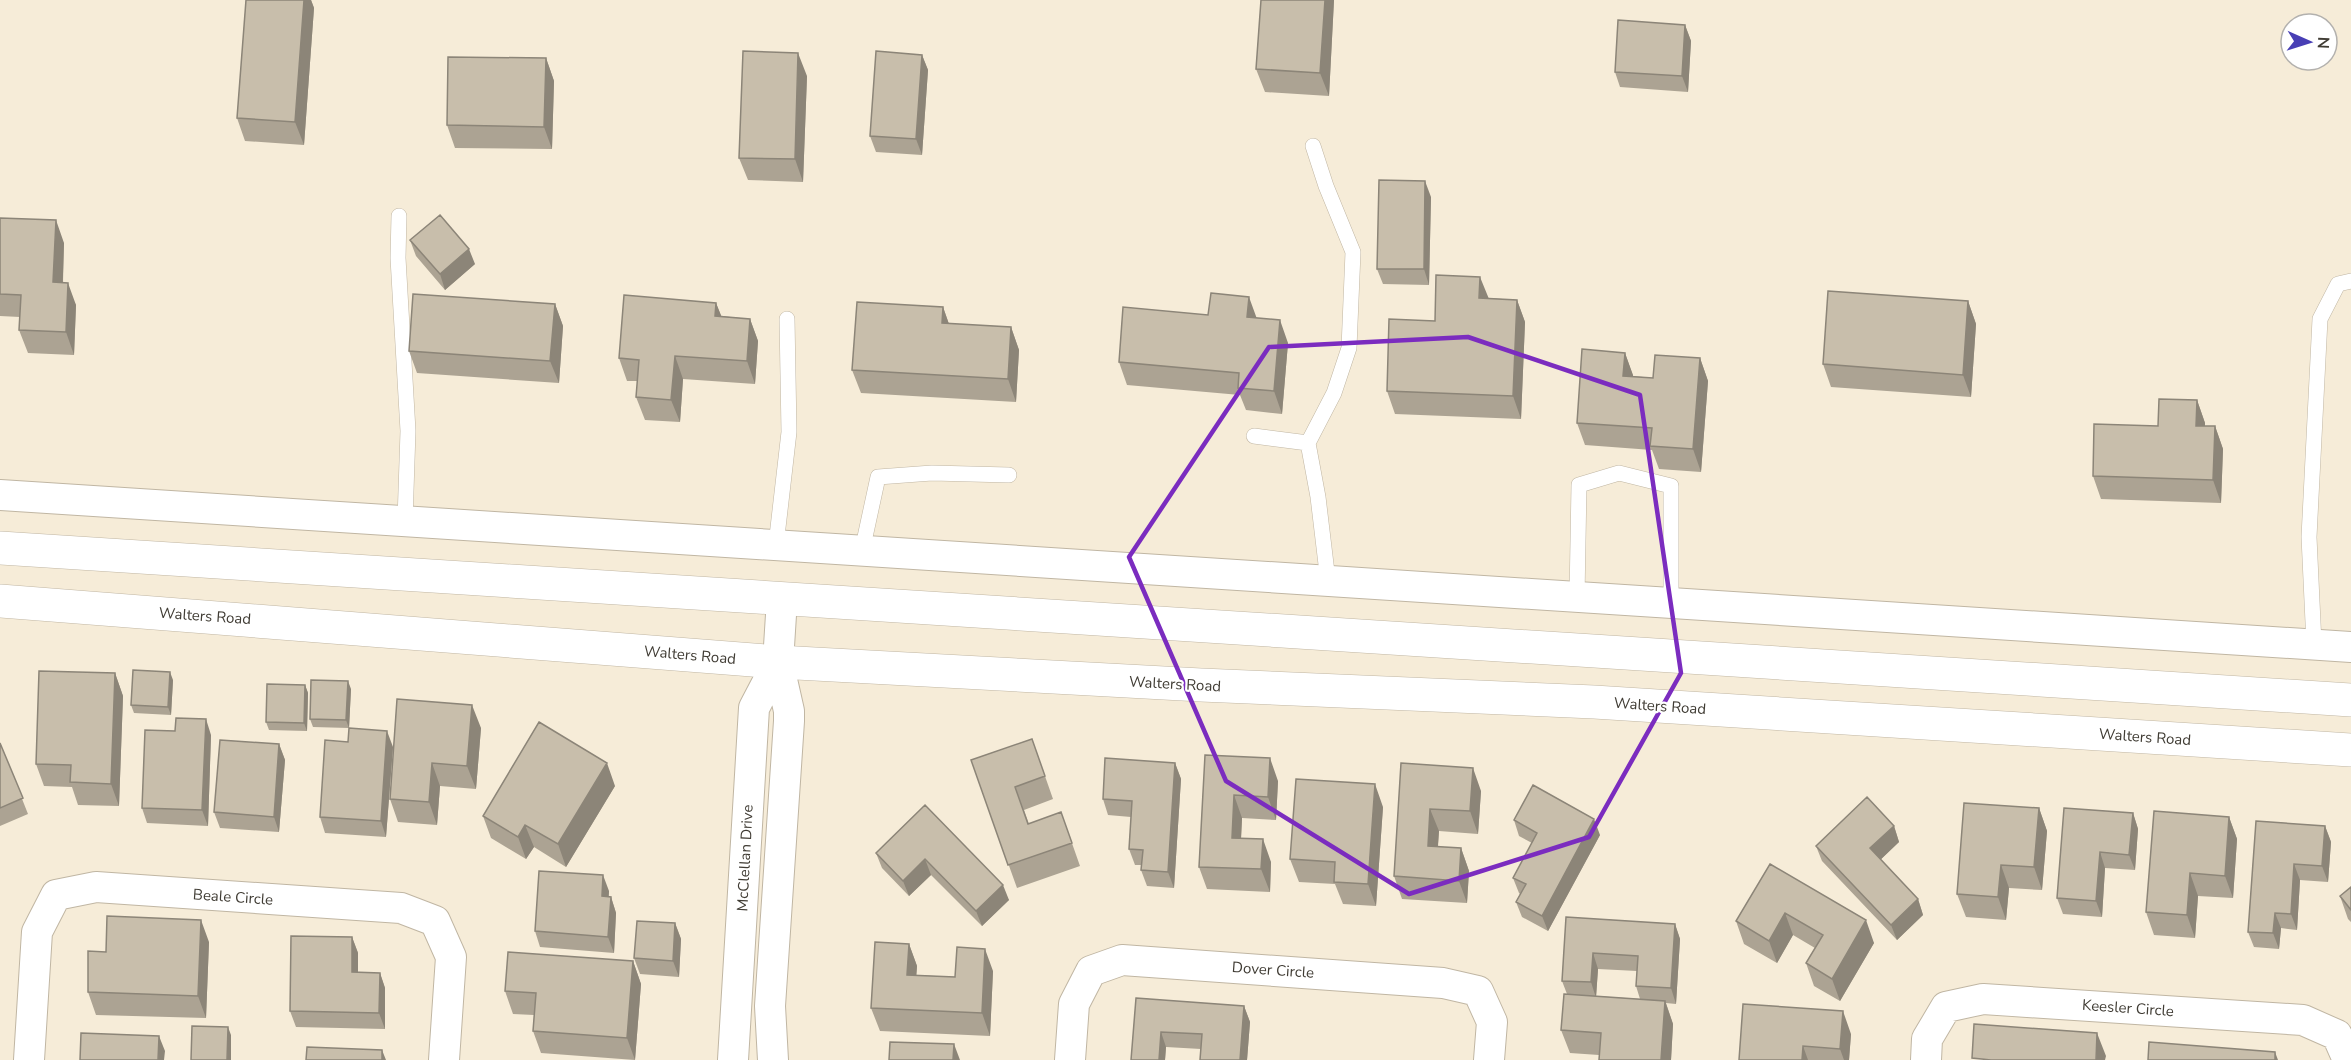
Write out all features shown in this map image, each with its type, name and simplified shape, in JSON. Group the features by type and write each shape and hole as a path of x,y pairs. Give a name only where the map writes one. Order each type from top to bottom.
{"main road":[{"path":"0,548 2351,700"},
{"name":"Walters Road","path":"0,601 778,662 1213,686 1594,702 2351,750"}],"street":[{"path":"0,495 2351,647"},
{"name":"McClellan Drive","path":"773,1060 770,1006 789,721 789,711 778,662 782,599"},
{"name":"McClellan Drive","path":"733,1060 754,708 778,662"},
{"name":"Beale Circle","path":"29,1060 37,932 56,895 96,887 401,908 435,921 451,957 444,1060"},
{"name":"Dover Circle","path":"1070,1060 1074,1004 1091,971 1122,960 1443,982 1478,991 1492,1022 1489,1060"},
{"name":"Keesler Circle","path":"1926,1060 1927,1039 1946,1008 1983,999 2302,1020 2337,1035 2348,1060"}],"lane":[{"path":"1313,146 1326,186 1353,252 1349,348 1334,393 1308,442 1318,497 1328,581"},
{"path":"399,216 398,258 408,432 405,521"},
{"path":"2314,644 2309,537 2320,319 2337,284 2351,281"},
{"path":"776,545 789,432 787,319"},
{"path":"1254,436 1308,442"},
{"path":"862,551 878,477 932,472 1009,475"},
{"path":"1577,597 1579,485 1619,473 1671,486 1671,603"}],"highlighted area":[{"path":"1468,337 1640,395 1681,673 1589,837 1409,894 1226,781 1129,557 1269,347"}],"building":[{"path":"246,0 304,0 295,122 237,118"},
{"path":"1261,0 1325,0 1320,73 1256,69"},
{"path":"1618,20 1685,25 1682,76 1615,72"},
{"path":"743,51 798,53 795,159 739,158"},
{"path":"876,51 922,55 916,139 870,136"},
{"path":"448,57 546,58 544,127 447,125"},
{"path":"1379,180 1425,181 1424,269 1377,269"},
{"path":"440,215 469,249 440,274 410,240"},
{"path":"0,218 56,220 53,282 68,283 66,332 19,330 21,295 0,294"},
{"path":"1436,275 1480,277 1479,298 1517,300 1513,396 1387,391 1389,319 1435,321"},
{"path":"1828,291 1968,301 1963,375 1823,364"},
{"path":"1211,293 1249,297 1247,317 1280,320 1274,391 1238,388 1239,373 1119,362 1123,307 1208,315"},
{"path":"413,294 555,304 550,361 409,351"},
{"path":"624,295 716,303 715,316 750,319 747,361 675,356 671,400 636,397 639,360 619,358"},
{"path":"857,302 943,307 942,323 1011,327 1008,379 852,370"},
{"path":"1582,349 1625,353 1623,376 1653,378 1655,355 1700,358 1693,449 1650,446 1652,428 1577,423"},
{"path":"2159,399 2197,400 2196,426 2215,426 2213,480 2093,476 2094,424 2158,426"},
{"path":"133,670 170,672 168,707 131,705"},
{"path":"39,671 115,673 111,784 70,782 71,765 36,764"},
{"path":"311,680 348,681 346,720 310,719"},
{"path":"267,684 305,685 304,723 266,722"},
{"path":"397,699 472,705 467,766 432,763 429,802 390,799"},
{"path":"176,718 206,719 202,810 142,808 145,730 175,731"},
{"path":"539,722 607,763 558,844 525,825 518,837 483,816"},
{"path":"349,728 387,731 381,821 320,817 325,740 348,742"},
{"path":"1032,739 1045,776 1015,787 1028,824 1061,812 1072,843 1008,865 971,760"},
{"path":"220,740 279,744 274,817 214,812"},
{"path":"0,743 23,798 0,808"},
{"path":"1205,755 1270,758 1268,797 1234,795 1232,838 1263,839 1261,869 1199,867"},
{"path":"1105,758 1175,763 1168,872 1141,870 1143,850 1129,849 1132,801 1103,799"},
{"path":"1401,763 1473,768 1470,811 1430,809 1428,846 1461,848 1459,881 1394,876"},
{"path":"1296,779 1375,784 1368,884 1334,882 1335,862 1290,859"},
{"path":"1533,785 1594,819 1542,916 1516,902 1526,884 1513,878 1537,833 1514,820"},
{"path":"1867,797 1894,826 1870,848 1918,899 1891,925 1816,846"},
{"path":"1964,803 2039,808 2034,867 2001,865 1998,897 1957,894"},
{"path":"925,805 1003,885 976,911 925,859 903,881 876,853"},
{"path":"2064,808 2133,813 2129,855 2100,852 2096,901 2057,898"},
{"path":"2154,811 2229,817 2225,876 2190,873 2187,915 2146,912"},
{"path":"2256,821 2325,826 2322,866 2294,864 2291,914 2275,913 2273,933 2248,932"},
{"path":"1770,864 1866,920 1832,979 1806,963 1823,935 1785,913 1769,941 1736,921"},
{"path":"539,871 603,875 602,896 611,897 608,937 535,931"},
{"path":"2351,887 2351,910 2340,896"},
{"path":"107,916 201,920 198,996 88,992 88,951 106,952"},
{"path":"1566,917 1675,924 1671,988 1636,986 1638,956 1593,953 1591,982 1562,981"},
{"path":"637,921 675,923 673,961 634,958"},
{"path":"291,936 352,937 352,972 380,973 379,1013 290,1011"},
{"path":"875,942 909,944 907,975 955,977 957,947 985,949 982,1013 871,1008"},
{"path":"508,952 633,961 627,1038 533,1031 536,993 505,991"},
{"path":"1564,994 1665,1001 1661,1060 1599,1060 1601,1033 1561,1030"},
{"path":"1136,998 1244,1006 1240,1060 1200,1060 1202,1034 1161,1032 1159,1060 1131,1060"},
{"path":"1743,1004 1843,1011 1840,1049 1803,1046 1802,1060 1739,1060"},
{"path":"1974,1024 2097,1033 2096,1060 1972,1058"},
{"path":"192,1026 228,1027 227,1060 191,1060"},
{"path":"81,1033 159,1036 158,1060 80,1060"},
{"path":"890,1042 954,1044 953,1060 889,1060"},
{"path":"2149,1042 2275,1052 2275,1060 2148,1060"},
{"path":"307,1047 382,1050 382,1060 306,1060"}]}
